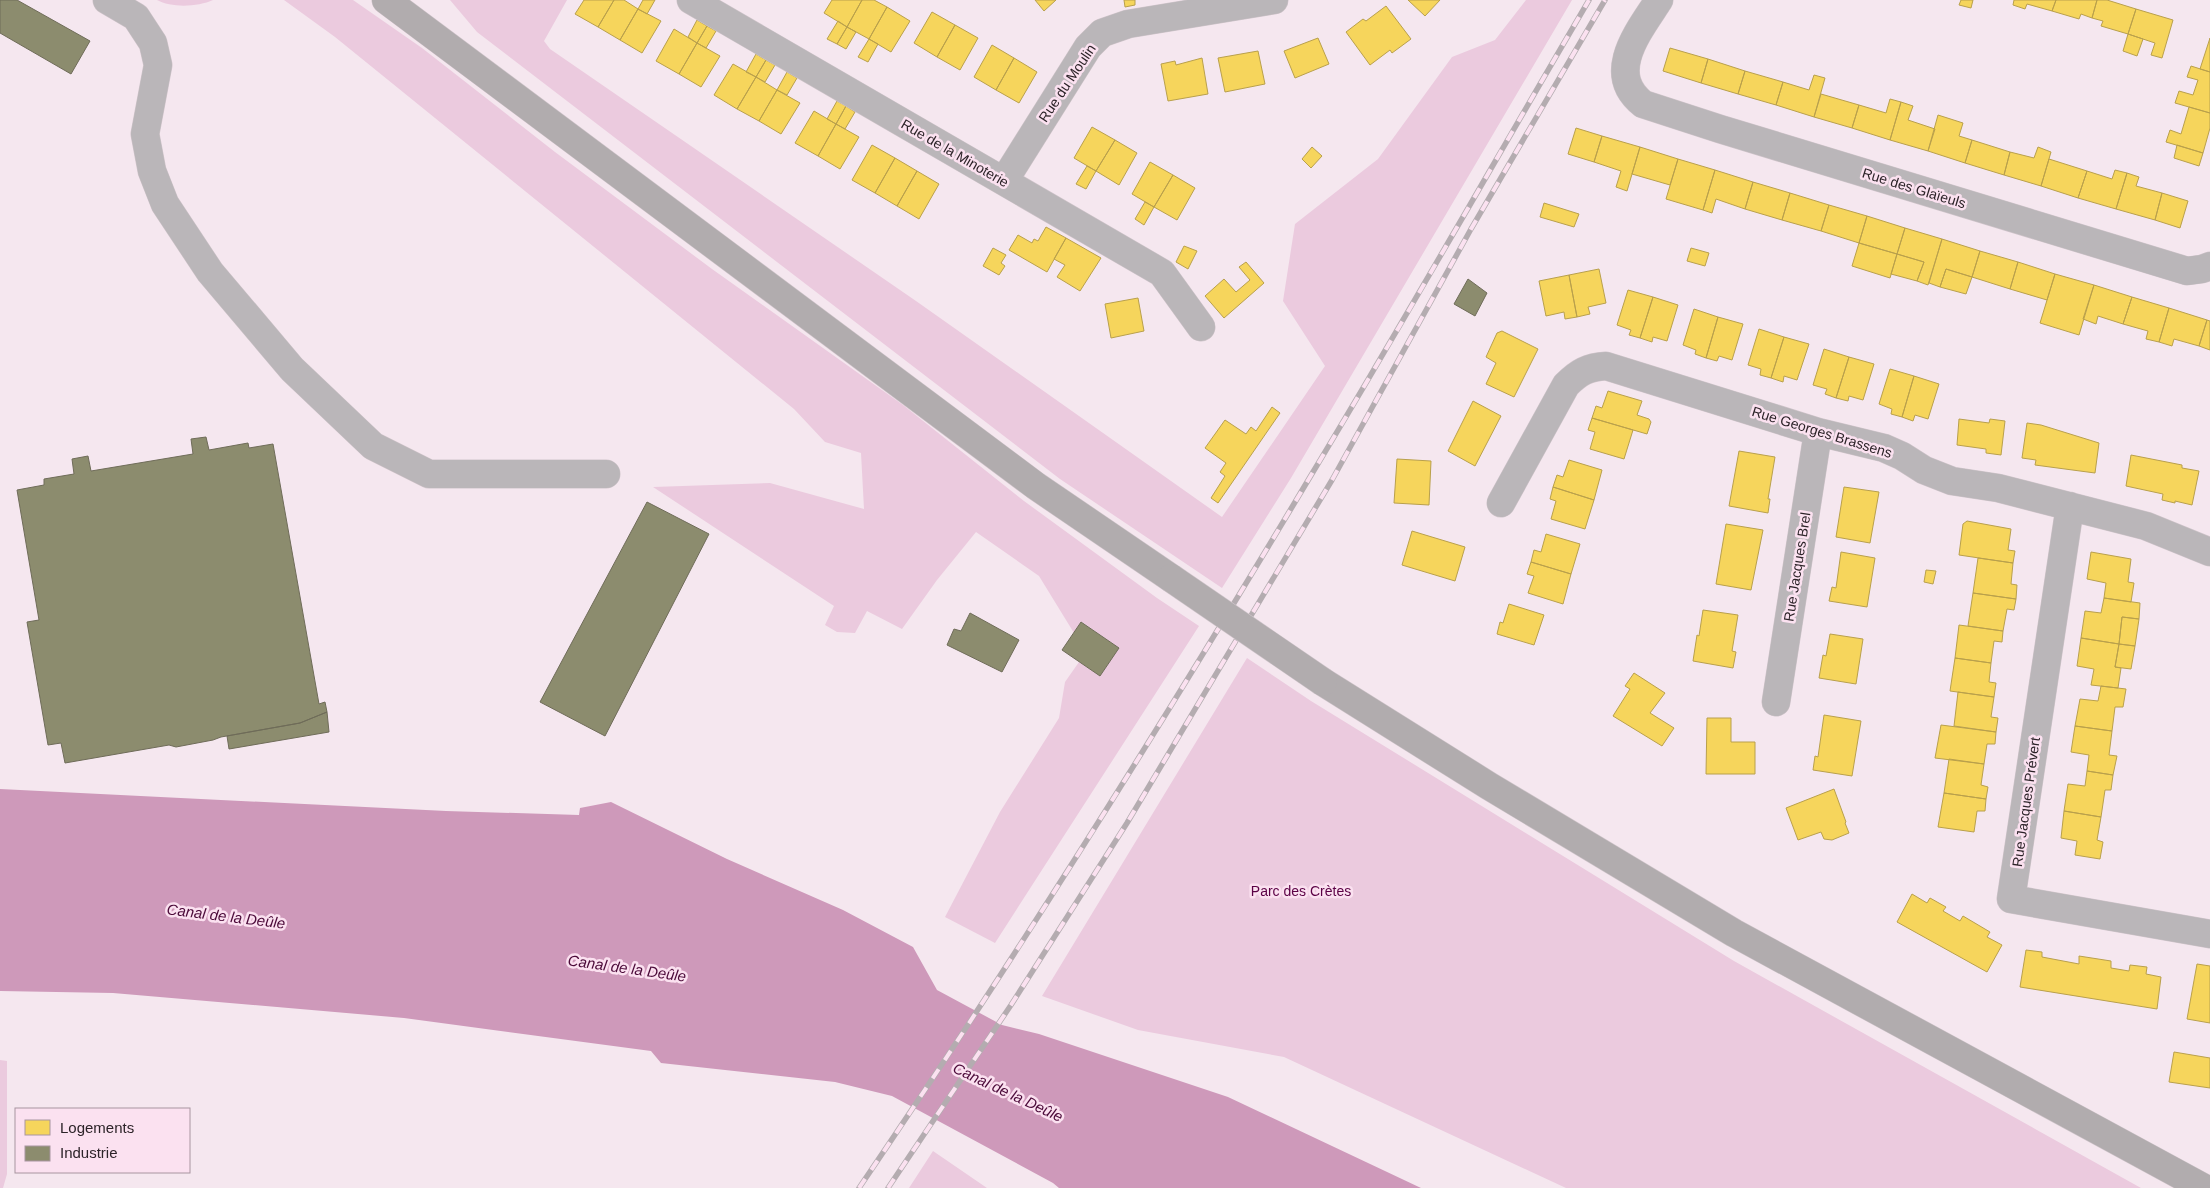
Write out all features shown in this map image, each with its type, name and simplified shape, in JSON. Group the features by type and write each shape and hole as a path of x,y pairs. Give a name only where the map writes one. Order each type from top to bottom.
{"main road":[{"path":"390,1 1028,480 1323,682 1489,786 1734,933 2204,1188"}],"street":[{"path":"107,0 136,17 154,43 158,65 145,134 152,171 166,204 210,272 292,369 373,446 429,474 606,474"},
{"name":"Rue de la Minoterie","path":"691,0 1162,273 1201,327"},
{"name":"Rue du Moulin","path":"1004,181 1088,47 1102,33 1128,24 1274,0"},
{"name":"Rue des Glaïeuls","path":"1659,0 1627,56 1624,73 1634,96 1643,104 1702,124 2187,271 2210,266"},
{"name":"Rue Georges Brassens","path":"1501,503 1566,385 1579,372 1592,367 1606,366 1818,432 1884,448 1902,456 1924,470 1952,481 1998,488 2146,526 2210,552"},
{"name":"Rue Jacques Brel","path":"1776,702 1818,432"},
{"name":"Rue Jacques Prévert","path":"2070,506 2011,899 2210,934"}],"green space":[{"path":"157,0 213,0 185,6 163,3"},
{"path":"284,0 353,0 422,48 555,152 712,269 903,405 1024,501 1157,598 1199,626 995,943 945,917 1000,812 1059,718 1065,682 1079,662 1100,676 1119,648 1082,622 1074,633 1039,576 976,532 937,580 902,629 867,611 855,633 837,632 825,625 834,606 653,487 770,483 864,509 861,453 825,442 794,409 335,37"},
{"path":"450,0 567,0 544,41 550,49 916,301 1222,517 1325,366 1283,301 1295,224 1378,159 1452,57 1495,40 1526,0 1572,0 1291,478 1222,588 1060,479 477,32"},
{"name":"Parc des Crètes","path":"1247,658 1311,701 1734,961 2141,1188 1566,1188 1284,1057 1138,1030 1042,996"},
{"path":"0,1060 7,1061 7,1174 3,1188 0,1188"},
{"path":"933,1151 987,1188 909,1188"}],"water":[{"name":"Canal de la Deûle","path":"0,789 446,811 579,815 580,808 611,802 727,859 843,910 913,947 937,990 1002,1025 1039,1034 1228,1097 1421,1188 1059,1188 892,1096 835,1082 661,1063 651,1051 404,1018 113,993 0,991"}],"building: Logements":[{"path":"584,0 614,0 598,27 575,14"},
{"path":"614,0 624,0 638,9 620,40 598,27"},
{"path":"643,0 655,0 647,14 638,9"},
{"path":"832,0 862,0 847,27 824,13"},
{"path":"862,0 874,0 887,7 869,39 847,27"},
{"path":"1035,0 1056,0 1044,11"},
{"path":"1124,0 1135,0 1135,5 1125,7"},
{"path":"1408,0 1440,0 1425,16"},
{"path":"1961,0 1973,0 1971,8 1959,5"},
{"path":"2014,0 2056,0 2052,11 2027,4 2025,9 2013,5"},
{"path":"2056,0 2097,0 2092,18 2081,14 2079,19 2052,11"},
{"path":"2097,0 2107,0 2136,9 2128,34 2101,26 2103,21 2092,18"},
{"path":"1386,6 1411,39 1392,53 1390,50 1370,65 1346,32 1363,19 1366,21"},
{"path":"887,7 910,21 891,52 869,39"},
{"path":"638,9 661,21 642,53 620,40"},
{"path":"2136,9 2173,20 2162,58 2151,55 2155,43 2128,34"},
{"path":"932,12 955,25 937,57 914,43"},
{"path":"697,20 707,26 697,43 688,37"},
{"path":"838,21 847,27 837,44 827,39"},
{"path":"955,25 978,38 960,70 937,57"},
{"path":"707,26 716,31 706,48 697,43"},
{"path":"847,27 856,32 846,49 837,44"},
{"path":"674,29 697,43 679,74 656,61"},
{"path":"2128,34 2143,39 2137,56 2123,51"},
{"path":"1318,38 1329,64 1295,78 1284,51"},
{"path":"2210,38 2210,72 2200,69"},
{"path":"869,39 878,44 868,62 858,57"},
{"path":"697,43 720,56 701,87 679,74"},
{"path":"992,45 1014,58 996,90 974,77"},
{"path":"1670,48 1708,59 1701,83 1663,71"},
{"path":"1258,51 1265,84 1225,92 1218,58"},
{"path":"756,54 766,60 756,77 746,72"},
{"path":"1014,58 1037,72 1019,103 996,90"},
{"path":"1202,58 1208,94 1168,101 1161,64 1175,61 1176,65"},
{"path":"1708,59 1745,71 1738,94 1701,83"},
{"path":"766,60 775,65 765,82 756,77"},
{"path":"733,64 756,77 737,109 714,95"},
{"path":"2191,66 2210,72 2210,113 2175,103 2179,91 2193,95 2198,80 2187,77"},
{"path":"1745,71 1783,82 1776,105 1738,94"},
{"path":"787,72 797,78 787,95 777,90"},
{"path":"1814,75 1825,78 1814,117 1776,105 1783,82 1809,90"},
{"path":"756,77 777,90 759,121 737,109"},
{"path":"777,90 800,103 781,134 759,121"},
{"path":"1821,94 1859,105 1852,128 1814,117"},
{"path":"1890,99 1901,102 1890,140 1852,128 1859,105 1886,113"},
{"path":"837,101 846,106 836,124 827,119"},
{"path":"1901,102 1913,106 1908,120 1935,129 1928,151 1890,140"},
{"path":"846,106 855,112 845,129 836,124"},
{"path":"2189,107 2210,113 2210,128 2203,153 2166,142 2170,130 2181,134"},
{"path":"814,111 836,124 818,156 795,143"},
{"path":"1938,115 1963,123 1959,136 1972,140 1965,163 1928,151"},
{"path":"836,124 859,137 840,169 818,156"},
{"path":"1092,127 1115,140 1096,171 1074,158"},
{"path":"1576,128 1602,136 1594,162 1568,154"},
{"path":"1602,136 1640,147 1627,191 1616,187 1621,171 1594,162"},
{"path":"1115,140 1137,153 1119,185 1096,171"},
{"path":"1972,140 2010,152 2004,175 1965,163"},
{"path":"872,145 895,158 875,193 852,180"},
{"path":"2177,145 2203,153 2199,166 2174,158"},
{"path":"1312,147 1322,156 1311,168 1302,159"},
{"path":"1640,147 1678,159 1670,185 1632,174"},
{"path":"2038,147 2051,152 2041,186 2004,175 2010,152 2034,158"},
{"path":"895,158 917,171 897,206 875,193"},
{"path":"1678,159 1715,170 1703,210 1666,199"},
{"path":"2049,159 2087,171 2078,198 2041,186"},
{"path":"1150,162 1173,175 1154,207 1132,194"},
{"path":"1087,166 1096,171 1086,189 1076,184"},
{"path":"1715,170 1753,182 1745,209 1716,199 1712,213 1703,210"},
{"path":"2115,170 2127,173 2116,209 2078,198 2087,171 2112,179"},
{"path":"917,171 939,184 919,219 897,206"},
{"path":"2127,173 2139,177 2136,186 2162,193 2155,220 2116,209"},
{"path":"1173,175 1195,188 1177,220 1154,207"},
{"path":"1753,182 1790,193 1782,220 1745,209"},
{"path":"1790,193 1829,205 1821,231 1782,220"},
{"path":"2162,193 2188,201 2180,228 2155,220"},
{"path":"1145,202 1154,207 1144,225 1135,219"},
{"path":"1544,203 1579,214 1574,227 1540,217"},
{"path":"1829,205 1867,216 1859,243 1821,231"},
{"path":"1867,216 1905,228 1897,254 1859,243"},
{"path":"1046,227 1066,238 1047,272 1009,250 1018,235 1032,243 1034,239 1038,241"},
{"path":"1905,228 1942,239 1928,285 1917,281 1924,262 1897,254"},
{"path":"1066,238 1101,258 1080,291 1057,277 1065,265 1054,259"},
{"path":"1942,239 1980,251 1972,277 1946,269 1940,287 1929,283"},
{"path":"1859,243 1897,254 1890,278 1852,266"},
{"path":"1184,246 1197,251 1188,269 1176,262"},
{"path":"993,248 1006,255 1001,263 1005,266 999,275 983,266"},
{"path":"1691,248 1709,253 1705,266 1687,261"},
{"path":"1980,251 2018,262 2010,289 1972,277"},
{"path":"1897,254 1924,262 1917,281 1891,274"},
{"path":"1246,262 1264,283 1224,318 1205,296 1224,279 1236,292 1250,280 1239,267"},
{"path":"2018,262 2055,274 2047,300 2010,289"},
{"path":"1599,269 1606,303 1588,307 1590,314 1577,317 1569,275"},
{"path":"1946,269 1972,277 1966,294 1940,287"},
{"path":"2055,274 2094,285 2079,335 2040,323"},
{"path":"1569,275 1577,317 1565,319 1564,312 1546,316 1539,281"},
{"path":"2094,285 2132,297 2123,324 2098,316 2096,324 2083,319"},
{"path":"1628,290 1653,297 1640,338 1629,335 1631,330 1617,325"},
{"path":"1653,297 1678,305 1667,341 1653,337 1652,342 1640,338"},
{"path":"2132,297 2169,308 2159,342 2146,339 2148,331 2123,324"},
{"path":"1138,298 1144,331 1111,338 1105,304"},
{"path":"2169,308 2207,320 2199,346 2174,339 2172,346 2159,342"},
{"path":"1694,309 1718,317 1706,358 1695,354 1696,350 1683,345"},
{"path":"1718,317 1743,324 1732,360 1719,356 1717,361 1706,358"},
{"path":"2207,320 2210,321 2210,350 2199,346"},
{"path":"1759,329 1784,337 1771,378 1760,375 1761,369 1748,365"},
{"path":"1502,331 1538,349 1514,397 1486,384 1496,363 1486,357 1497,333"},
{"path":"1784,337 1809,344 1797,380 1784,376 1783,382 1771,378"},
{"path":"1824,349 1849,357 1836,398 1825,394 1827,389 1813,385"},
{"path":"1849,357 1874,364 1863,400 1849,396 1848,401 1836,398"},
{"path":"1890,369 1914,376 1902,417 1891,414 1892,409 1879,404"},
{"path":"1914,376 1939,384 1928,419 1915,415 1913,421 1902,417"},
{"path":"1608,391 1642,401 1637,415 1649,419 1651,422 1647,434 1592,418 1596,406 1602,408"},
{"path":"1473,401 1501,416 1475,466 1448,451"},
{"path":"1272,407 1280,413 1218,503 1211,498 1225,476 1220,472 1226,463 1205,448 1225,420 1246,434 1251,427 1256,431"},
{"path":"1592,418 1633,430 1624,459 1590,449 1595,432 1588,430"},
{"path":"1959,419 1989,423 1990,419 2005,421 2001,455 1986,453 1986,449 1957,445"},
{"path":"2027,423 2041,425 2099,443 2095,473 2035,465 2036,460 2022,458"},
{"path":"1739,451 1775,457 1768,499 1770,499 1768,513 1729,506"},
{"path":"2131,455 2182,465 2182,468 2199,471 2192,505 2162,500 2163,494 2126,486"},
{"path":"1397,459 1431,461 1429,505 1394,503"},
{"path":"1569,460 1602,470 1594,500 1553,487 1557,475 1563,477"},
{"path":"1553,487 1594,500 1585,529 1551,519 1556,501 1550,499"},
{"path":"1844,487 1879,492 1870,543 1836,537"},
{"path":"1967,521 2011,529 2008,550 2015,551 2013,563 1959,555 1963,524"},
{"path":"1726,524 1763,530 1751,590 1716,584"},
{"path":"1412,531 1465,547 1455,581 1402,565"},
{"path":"1546,534 1580,544 1571,574 1531,562 1534,550 1541,552"},
{"path":"1841,552 1875,558 1867,607 1829,601 1832,587 1836,588"},
{"path":"2091,552 2131,559 2128,582 2134,583 2131,602 2104,598 2106,583 2087,579"},
{"path":"1978,558 2013,563 2011,584 2017,585 2016,599 1973,593"},
{"path":"1531,562 1571,574 1563,604 1528,593 1534,576 1527,574"},
{"path":"1926,570 1936,571 1933,584 1924,582"},
{"path":"1973,593 2016,599 2014,610 2007,609 2003,631 1968,626"},
{"path":"2104,598 2140,603 2139,619 2122,617 2119,644 2081,638 2085,611 2101,613"},
{"path":"1509,604 1544,615 1534,645 1497,634 1500,622 1503,623"},
{"path":"1703,610 1738,615 1732,651 1736,652 1733,668 1693,661"},
{"path":"2122,617 2139,619 2135,646 2119,644"},
{"path":"1959,625 2003,631 2002,642 1994,641 1991,663 1955,658"},
{"path":"1830,634 1863,639 1856,684 1819,678 1823,655 1826,656"},
{"path":"2081,638 2119,644 2115,667 2121,668 2118,688 2091,685 2094,669 2077,666"},
{"path":"2119,644 2135,646 2131,669 2115,667"},
{"path":"1955,658 1991,663 1989,682 1996,683 1994,697 1950,691"},
{"path":"1634,673 1665,693 1650,713 1674,728 1662,746 1613,716 1630,689 1625,686"},
{"path":"2101,686 2126,689 2123,707 2115,707 2112,731 2075,726 2080,699 2098,701"},
{"path":"1958,692 1994,697 1991,717 1998,718 1996,732 1954,726"},
{"path":"1824,715 1861,721 1852,776 1813,770 1815,756 1818,757"},
{"path":"1707,718 1731,718 1731,742 1755,742 1755,774 1706,774"},
{"path":"1941,725 1996,732 1995,744 1987,744 1984,764 1935,758"},
{"path":"2075,726 2112,731 2109,755 2117,756 2113,775 2087,771 2089,755 2071,752"},
{"path":"1949,759 1984,764 1981,785 1988,787 1986,799 1944,793"},
{"path":"2087,771 2113,775 2111,790 2105,790 2101,817 2064,811 2068,784 2085,786"},
{"path":"1834,789 1849,833 1832,840 1824,839 1821,832 1798,840 1786,808"},
{"path":"1944,793 1986,799 1985,811 1977,811 1974,832 1938,827"},
{"path":"2064,811 2101,817 2097,840 2103,842 2100,859 2075,855 2077,841 2061,838"},
{"path":"1912,894 1927,903 1930,898 1946,907 1943,911 1960,921 1963,916 1990,932 1987,937 2002,945 1987,972 1897,922"},
{"path":"2026,950 2042,952 2042,957 2079,964 2079,956 2111,961 2111,968 2129,971 2130,965 2147,967 2146,974 2161,977 2157,1009 2020,987"},
{"path":"2197,964 2210,966 2210,1023 2187,1019"},
{"path":"2174,1052 2210,1058 2210,1088 2169,1082"}],"building: Industrie":[{"path":"0,0 17,0 90,41 71,74 0,33"},
{"path":"1468,279 1487,293 1475,316 1454,304"},
{"path":"206,437 209,450 248,443 249,448 273,444 319,704 325,702 327,712 300,723 213,740 176,747 169,745 65,763 61,743 48,745 27,622 39,620 17,490 44,485 44,479 74,474 72,459 88,456 91,471 193,454 191,439"},
{"path":"647,502 709,534 605,736 540,702"},
{"path":"970,613 1019,640 1002,672 947,645 954,629 961,631"},
{"path":"1081,622 1119,648 1100,676 1062,650"},
{"path":"327,712 329,732 229,749 227,736 300,723"}],"railway":[{"path":"859,1188 977,1012 1203,653 1383,355 1589,0"},
{"path":"888,1188 1011,1005 1127,823 1332,480 1471,229 1605,0"}]}
